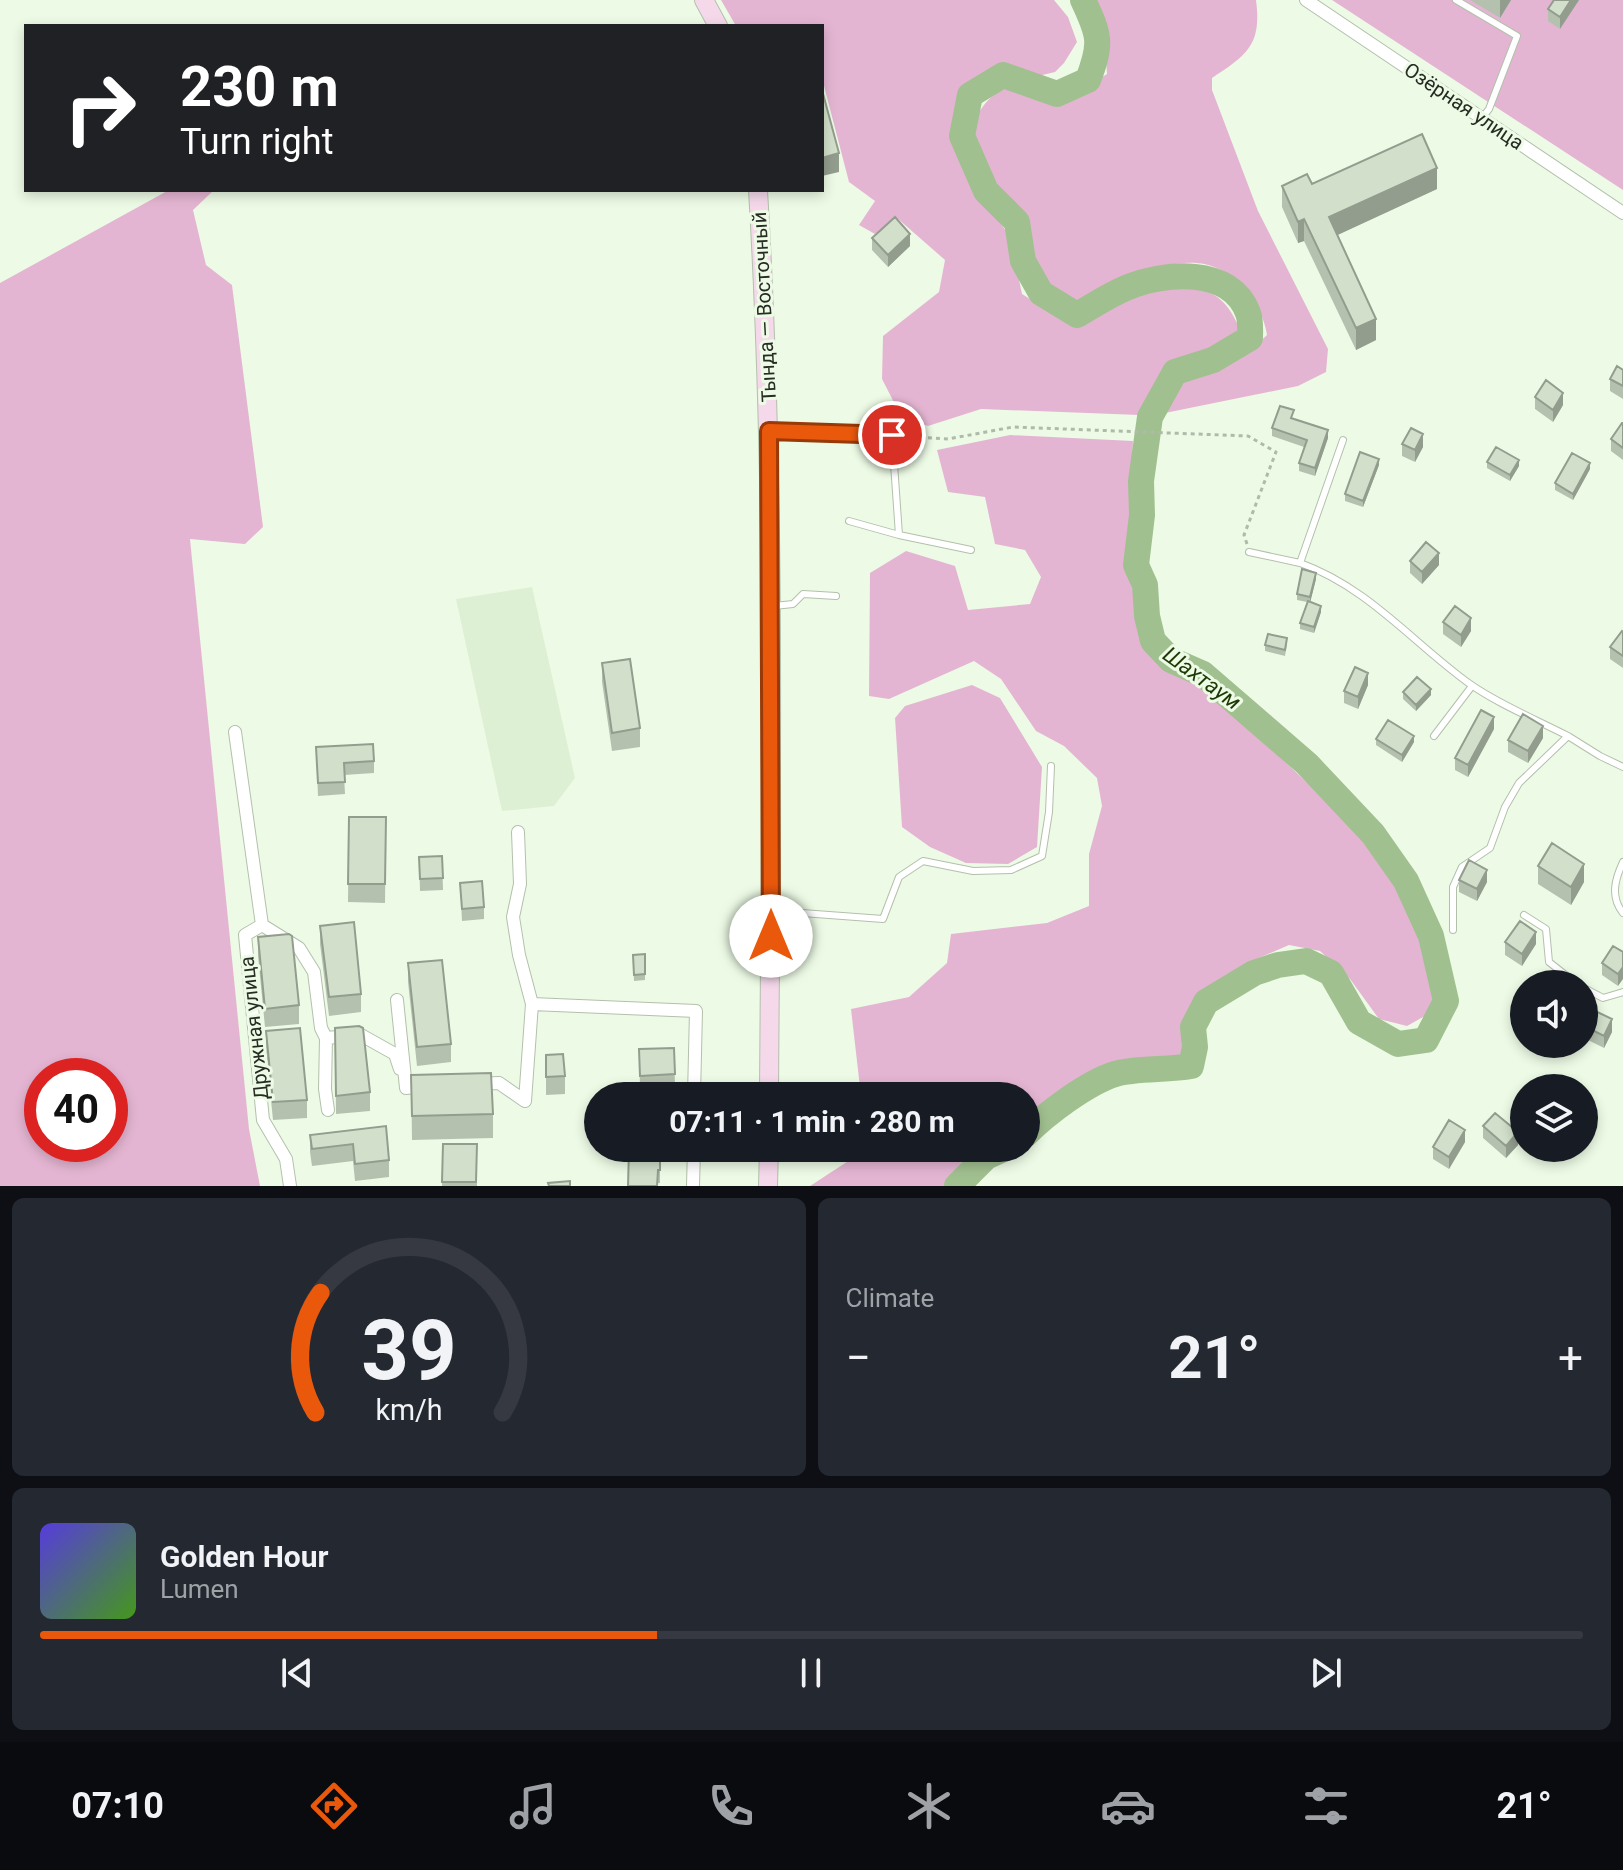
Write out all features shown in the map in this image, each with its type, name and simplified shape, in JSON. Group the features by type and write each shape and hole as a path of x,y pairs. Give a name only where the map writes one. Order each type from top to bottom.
{"street":[{"path":"704,0 717,24"},
{"name":"Озёрная улица","path":"1306,0 1623,213"},
{"name":"Тында — Восточный","path":"758,192 769,431 769,1082"},
{"path":"235,732 262,925 299,948 314,972 321,1028 326,1038 325,1089 328,1110"},
{"path":"468,1084 499,1083 525,1101 532,1004 513,917 520,884 518,832"},
{"name":"Дружная улица","path":"262,925 245,935 263,1120 286,1159 290,1186"},
{"path":"397,1000 406,1088"},
{"path":"532,1004 696,1011 694,1082"},
{"path":"326,1038 361,1035 395,1054 406,1088"},
{"path":"406,1088 437,1086"},
{"path":"693,1186 694,1162"},
{"path":"768,1186 769,1162"}],"lane":[{"path":"1456,0 1517,36 1489,109 1482,118"},
{"path":"769,431 892,435 899,535"},
{"path":"1300,563 1343,440"},
{"path":"849,521 971,550"},
{"path":"1249,552 1326,572 1355,590 1472,686 1623,767"},
{"path":"770,606 793,604 803,594 836,596"},
{"path":"1434,736 1472,686"},
{"path":"1453,930 1453,887 1462,867 1490,848 1505,807 1519,783 1568,736"},
{"path":"771,910 883,919 899,877 923,861 973,871 1011,870 1042,856 1049,812 1051,766"},
{"path":"1623,862 1614,880 1616,905 1623,913"},
{"path":"1524,915 1546,929 1549,962 1559,970"},
{"path":"1598,995 1603,998 1623,992"}],"path":[{"path":"892,435 948,439 1013,427 1248,436 1276,452 1244,535 1249,552"}],"shaded area":[{"path":"721,0 1054,0 1068,17 1077,42 1064,63 1055,72 1034,77 1014,68 994,70 962,99 955,125 961,157 979,195 1010,236 1022,294 1064,319 1075,320 1163,289 1199,289 1215,295 1228,308 1239,328 1216,350 1167,368 1139,415 981,409 928,426 901,416 882,379 883,336 939,292 945,260 897,218 875,234 859,225 875,201 849,182 824,86 824,24 735,24"},
{"path":"1096,0 1256,0 1257,28 1254,38 1243,55 1212,78 1212,90 1258,211 1328,349 1326,372 1298,386 1160,414 1185,375 1225,363 1252,349 1267,335 1260,312 1246,292 1229,275 1210,265 1189,263 1168,265 1147,272 1086,304 1052,290 1033,271 1025,225 988,181 969,129 988,100 1002,90 1020,88 1045,100 1057,100 1080,91 1107,74 1103,17"},
{"path":"1332,0 1623,0 1623,190"},
{"path":"165,192 212,192 193,210 206,265 232,285 263,527 245,544 190,539 249,1129 260,1186 0,1186 0,283"},
{"path":"1010,435 1133,441 1127,568 1149,647 1168,668 1214,697 1262,740 1335,809 1389,869 1421,938 1436,990 1432,1012 1407,1026 1379,1019 1350,979 1320,951 1289,945 1252,961 1203,993 1182,1029 1182,1057 1103,1068 1040,1105 1040,1082 859,1082 851,1009 909,997 947,963 951,934 1047,923 1089,906 1089,854 1102,806 1097,778 1064,746 1036,731 1001,679 974,661 889,699 869,696 870,573 906,551 955,566 968,610 1030,604 1041,577 1025,550 995,544 985,497 948,492 937,450"},
{"path":"532,587 575,778 554,806 502,811 456,599"},
{"path":"972,685 1000,698 1042,767 1037,847 1008,864 966,863 930,847 902,827 895,718 905,706"},
{"path":"847,1162 967,1162 950,1186 810,1186"}],"building":[{"path":"1554,0 1571,0 1560,17 1548,9"},
{"path":"824,97 839,153 824,157"},
{"path":"1422,134 1437,168 1329,217 1376,319 1356,328 1304,219 1298,222 1282,186 1307,174 1312,184"},
{"path":"895,217 910,234 888,255 872,238"},
{"path":"1617,366 1623,370 1623,386 1610,379"},
{"path":"1546,380 1563,393 1553,410 1535,397"},
{"path":"1280,406 1294,410 1291,418 1328,430 1315,468 1299,463 1307,440 1272,428"},
{"path":"1623,423 1623,448 1611,439"},
{"path":"1411,428 1423,434 1415,450 1402,444"},
{"path":"1496,447 1519,460 1510,475 1487,462"},
{"path":"1360,452 1379,459 1363,501 1345,494"},
{"path":"1572,453 1590,463 1573,494 1555,483"},
{"path":"1426,542 1439,553 1422,572 1410,561"},
{"path":"1302,569 1316,573 1310,597 1297,594"},
{"path":"1308,601 1321,606 1314,627 1300,623"},
{"path":"1455,606 1471,618 1461,635 1443,622"},
{"path":"1623,632 1623,656 1610,647"},
{"path":"1268,634 1287,638 1285,650 1265,645"},
{"path":"630,659 640,728 612,733 602,663"},
{"path":"1355,667 1368,673 1358,697 1344,691"},
{"path":"1417,677 1431,689 1416,705 1403,692"},
{"path":"1481,710 1494,717 1468,765 1455,758"},
{"path":"1523,714 1543,726 1528,751 1508,740"},
{"path":"1388,720 1414,736 1402,755 1376,739"},
{"path":"373,744 374,761 344,763 345,782 318,783 316,747"},
{"path":"349,817 386,817 385,884 348,884"},
{"path":"1552,843 1584,864 1571,887 1538,866"},
{"path":"442,856 443,878 420,879 419,857"},
{"path":"1469,860 1487,870 1477,889 1459,880"},
{"path":"482,881 484,907 462,909 460,883"},
{"path":"1520,921 1536,932 1522,954 1505,942"},
{"path":"354,922 361,994 329,997 320,926"},
{"path":"292,936 299,1005 265,1009 258,937"},
{"path":"1613,946 1623,952 1623,967 1618,974 1602,963"},
{"path":"645,954 645,974 634,975 633,955"},
{"path":"442,960 451,1044 417,1047 408,963"},
{"path":"1598,1012 1612,1019 1604,1036 1598,1033"},
{"path":"300,1028 307,1100 273,1102 266,1031"},
{"path":"335,1028 363,1028 370,1092 336,1096"},
{"path":"674,1048 675,1074 640,1076 639,1049"},
{"path":"563,1054 565,1076 546,1077 546,1055"},
{"path":"491,1073 493,1114 412,1116 411,1075"},
{"path":"1495,1113 1510,1125 1510,1141 1506,1146 1483,1126"},
{"path":"1449,1120 1465,1130 1449,1157 1433,1147"},
{"path":"386,1126 389,1160 355,1164 353,1144 312,1149 310,1135"},
{"path":"443,1144 477,1144 476,1182 442,1182"},
{"path":"629,1162 660,1162 657,1186 628,1186"},
{"path":"570,1181 570,1186 549,1186 548,1183"}],"waterway":[{"name":"Шахтаум","path":"1040,1121 1104,1078 1131,1071 1191,1066 1195,1047 1193,1027 1206,1002 1254,973 1278,965 1306,961 1331,973 1359,1022 1398,1044 1426,1040 1446,1001 1431,936 1406,881 1373,834 1307,764 1203,674 1171,660 1153,641 1147,616 1145,585 1136,565 1142,515 1141,481 1150,417 1175,372 1213,360 1250,338 1248,313 1239,298 1227,287 1195,277 1177,276 1141,283 1113,294 1077,315 1041,293 1023,261 1017,222 986,191 962,136 970,95 1003,75 1057,94 1088,80 1096,57 1097,40 1083,0"},
{"name":"Шахтаум","path":"957,1186 981,1162"}],"route":[{"path":"771,936 769,431 892,435"}]}
